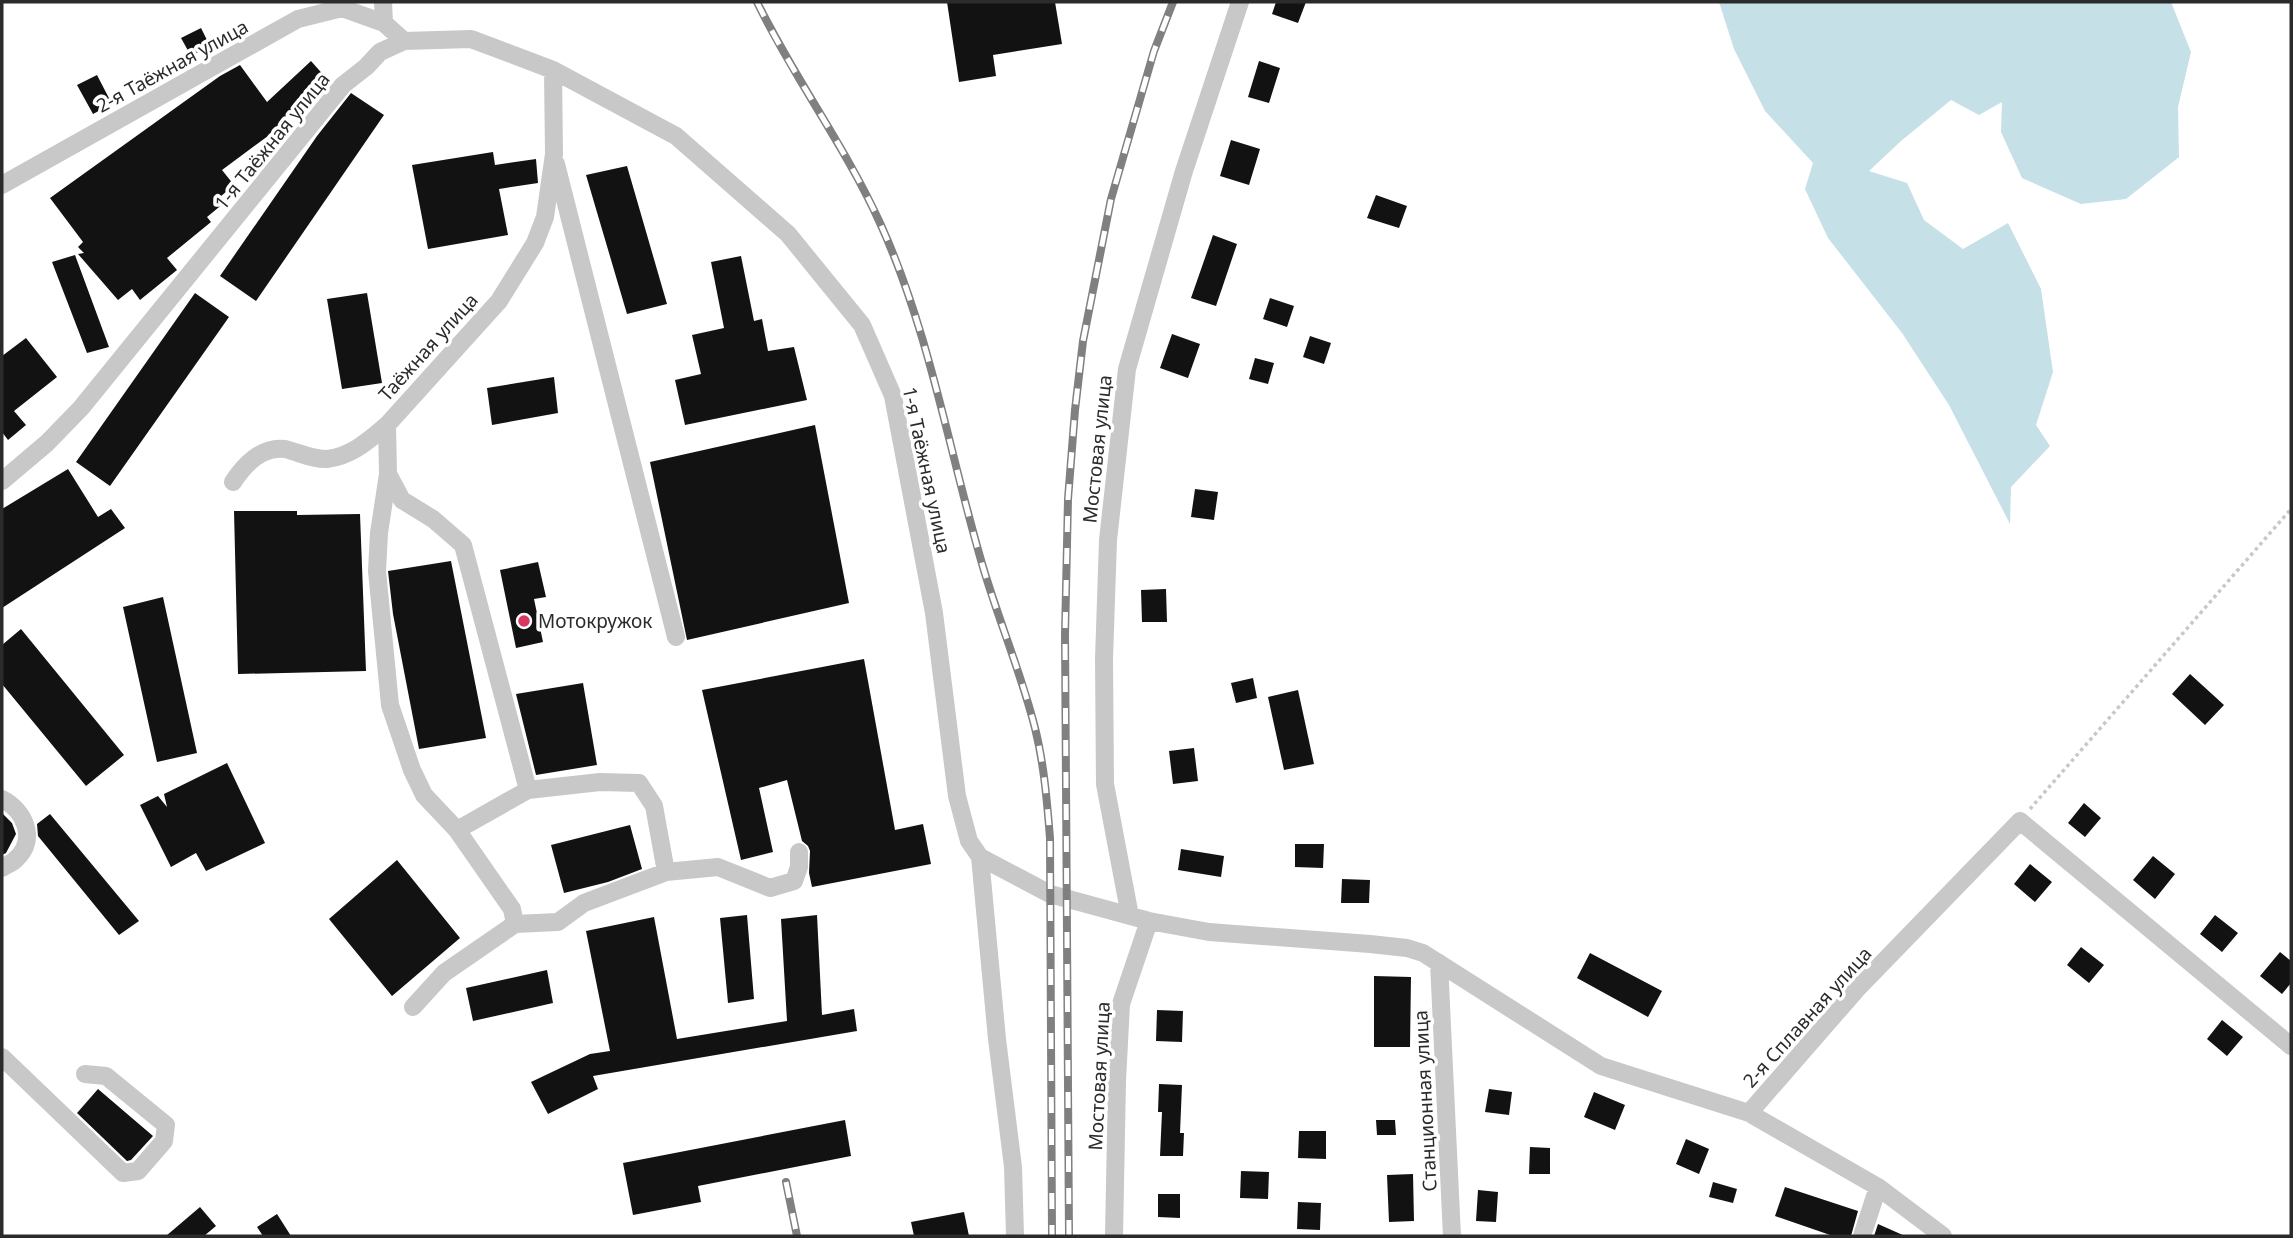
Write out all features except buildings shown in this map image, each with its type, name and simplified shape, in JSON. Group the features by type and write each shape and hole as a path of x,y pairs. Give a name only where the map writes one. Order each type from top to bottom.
{"street":[{"path":"383,2 384,23"},
{"name":"Мостовая улица","path":"1130,916 1105,784 1104,659 1108,540 1127,369 1184,171 1240,2"},
{"name":"2-я Таёжная улица","path":"2,185 298,19 342,8 384,23 404,41"},
{"name":"1-я Таёжная улица","path":"2,481 47,443 81,408 343,85 380,52 404,41 471,38 553,70 676,136 788,234 862,325 893,396 934,613 957,796 969,841 980,857"},
{"name":"Таёжная улица","path":"515,924 512,909 457,830 424,796 412,770 390,705 377,571 379,533 388,474 387,425 499,301 528,255 545,217 554,154 553,70"},
{"path":"554,154 676,636"},
{"path":"233,482 242,468 261,453 283,449 325,459 357,450 387,425"},
{"path":"388,474 402,500 433,519 463,545 528,790"},
{"path":"457,830 528,790 600,782 639,783 654,806 666,872"},
{"path":"2,799 14,805 27,825 27,836 17,859 2,868"},
{"path":"2020,821 2291,1046"},
{"name":"2-я Сплавная улица","path":"980,857 1051,894 1149,921 1209,932 1407,948 1423,953 1601,1066 1749,1113 1857,989 2020,821"},
{"path":"413,1007 444,972 515,924 558,922 584,903 666,872 718,867 770,888 794,881 799,867 799,852"},
{"path":"980,857 997,1039 1013,1167 1015,1236"},
{"name":"Мостовая улица","path":"1114,1236 1121,1003 1149,921"},
{"name":"Станционная улица","path":"1439,963 1452,1236"},
{"path":"2,1057 123,1173 138,1171 164,1141 166,1125 107,1076 85,1074"},
{"path":"1749,1113 1878,1186 1943,1236"},
{"path":"1862,1236 1878,1186"}],"path":[{"path":"2020,821 2291,509"}],"water":[{"path":"1719,2 2171,2 2191,52 2178,107 2179,157 2126,199 2081,204 2022,178 2001,132 2002,102 1979,115 1951,100 1869,171 1907,183 1924,220 1963,249 2008,223 2041,289 2053,372 2036,425 2050,446 2011,487 2010,524 1949,405 1902,333 1828,238 1805,189 1813,163 1765,111 1734,49"}],"railway":[{"path":"757,2 866,195 897,265 926,350 983,567 1035,728 1043,769 1050,838 1052,1236"},
{"path":"1069,1236 1065,635 1068,499 1075,410 1083,341 1111,199 1154,51 1173,2"},
{"path":"786,1182 797,1236"}],"place":[{"name":"Мотокружок","path":"524,621"}]}
